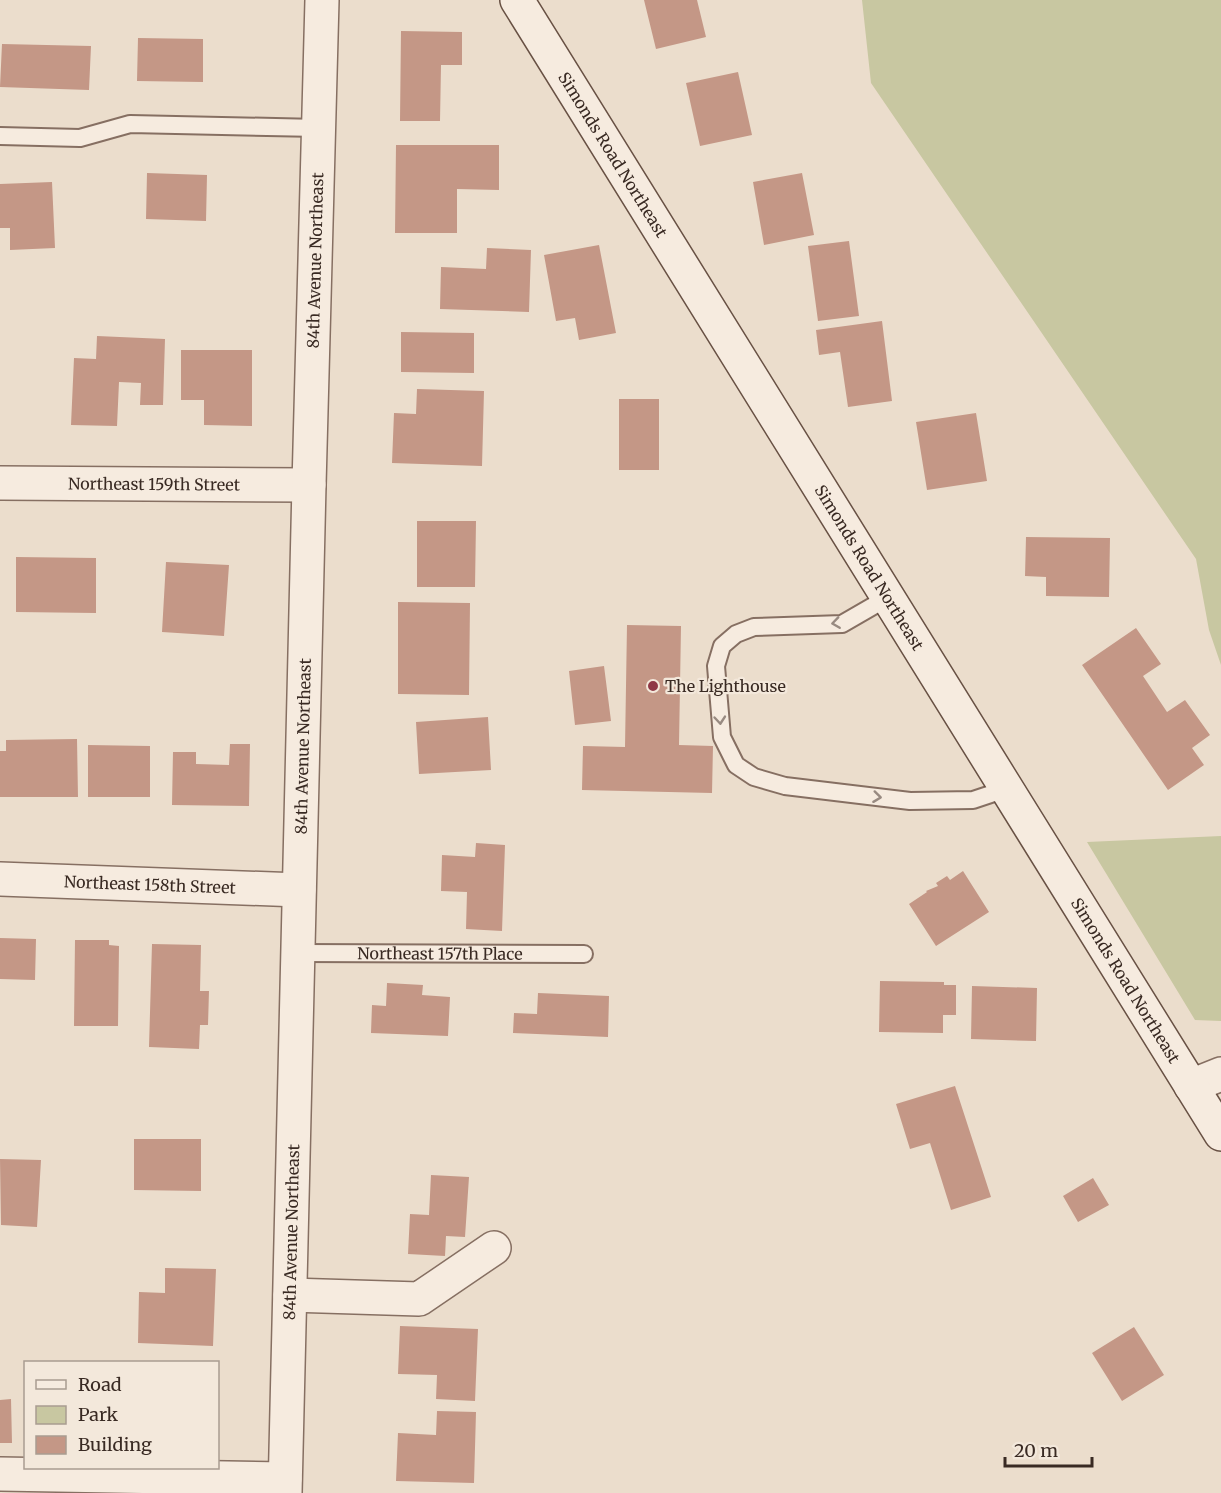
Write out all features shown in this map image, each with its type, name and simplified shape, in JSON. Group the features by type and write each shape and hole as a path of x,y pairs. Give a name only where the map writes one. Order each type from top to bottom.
{"street":[{"name":"84th Avenue Northeast","path":"285,1486 322,0"},
{"name":"Simonds Road Northeast","path":"517,0 1006,789 1206,1080 1221,1134"},
{"name":"Northeast 159th Street","path":"0,483 309,485"},
{"name":"Northeast 158th Street","path":"0,879 299,890"},
{"path":"290,1295 419,1299 494,1248"},
{"path":"0,1474 285,1486"}],"lane":[{"path":"0,136 80,138 130,124 319,129"},
{"path":"887,598 842,624 754,627 736,634 722,646 716,666 722,737 736,765 753,777 785,786 910,801 973,800 1006,789"},
{"name":"Northeast 157th Place","path":"297,953 584,954"}],"green space":[{"path":"862,0 1221,0 1221,665 1209,630 1196,559 871,83"},
{"path":"1221,836 1221,1021 1195,1020 1087,842"}],"building":[{"path":"644,0 697,0 706,37 656,49"},
{"path":"401,31 462,32 462,65 441,65 440,121 400,121"},
{"path":"138,38 203,39 203,82 137,81"},
{"path":"2,44 91,46 89,90 0,87"},
{"path":"738,72 752,135 700,146 686,83"},
{"path":"396,145 499,145 499,190 457,189 457,233 395,233"},
{"path":"147,173 207,175 206,221 146,219"},
{"path":"802,173 814,235 764,245 753,182"},
{"path":"52,182 55,248 10,250 10,228 0,228 0,184"},
{"path":"849,241 859,316 818,321 808,246"},
{"path":"599,245 616,333 579,340 575,318 556,321 544,255"},
{"path":"487,248 531,250 529,312 440,309 441,267 486,269"},
{"path":"882,321 892,401 848,407 840,352 819,355 816,330"},
{"path":"401,332 474,333 474,373 401,372"},
{"path":"97,336 165,339 163,405 140,405 141,383 119,382 117,426 71,425 74,358 96,359"},
{"path":"181,350 252,350 252,426 204,425 204,400 181,400"},
{"path":"417,389 484,391 482,466 392,463 394,413 416,414"},
{"path":"619,399 659,399 659,470 619,470"},
{"path":"976,413 987,481 927,490 916,422"},
{"path":"417,521 476,521 475,587 417,587"},
{"path":"1026,537 1110,538 1109,597 1046,596 1046,577 1025,576"},
{"path":"16,557 96,558 96,613 16,612"},
{"path":"166,562 229,565 224,636 162,632"},
{"path":"398,602 470,603 469,695 398,694"},
{"name":"The Lighthouse","path":"627,625 681,626 679,745 713,746 712,793 582,790 583,746 625,747"},
{"path":"1136,628 1161,664 1143,676 1167,712 1185,700 1210,735 1192,748 1204,765 1168,790 1082,665"},
{"path":"604,666 611,721 575,725 569,671"},
{"path":"488,717 491,770 419,774 416,722"},
{"path":"77,739 78,797 0,797 0,751 6,751 6,740"},
{"path":"230,744 250,744 249,806 172,805 173,752 196,752 196,764 229,765"},
{"path":"88,745 150,746 150,797 88,797"},
{"path":"476,843 505,845 502,931 466,929 467,892 441,891 442,855 475,857"},
{"path":"963,871 989,912 936,946 909,904 926,891 938,886 936,883 947,876 950,880"},
{"path":"0,938 36,939 35,980 0,979"},
{"path":"75,940 109,940 109,945 119,946 118,1026 74,1026"},
{"path":"152,944 201,945 200,991 209,991 208,1025 200,1025 199,1049 149,1047"},
{"path":"880,981 944,982 944,985 956,985 956,1015 943,1015 943,1033 879,1032"},
{"path":"387,983 423,985 422,995 450,997 448,1036 371,1033 372,1005 386,1006"},
{"path":"972,986 1037,988 1036,1041 971,1039"},
{"path":"538,993 609,996 608,1037 513,1033 514,1013 537,1014"},
{"path":"955,1086 991,1197 951,1210 930,1143 910,1149 896,1104"},
{"path":"134,1139 201,1139 201,1191 134,1190"},
{"path":"0,1159 41,1160 37,1227 1,1225"},
{"path":"431,1175 469,1177 465,1237 446,1236 445,1256 408,1254 410,1214 429,1215"},
{"path":"1093,1178 1109,1205 1078,1222 1063,1196"},
{"path":"165,1268 216,1269 213,1346 138,1343 139,1292 165,1293"},
{"path":"400,1326 478,1329 475,1401 436,1399 437,1375 398,1374"},
{"path":"1134,1327 1164,1375 1122,1401 1092,1353"},
{"path":"11,1399 12,1443 0,1443 0,1400"},
{"path":"437,1411 476,1412 474,1483 396,1481 398,1433 436,1435"}],"place":[{"name":"The Lighthouse","path":"653,686"}]}
